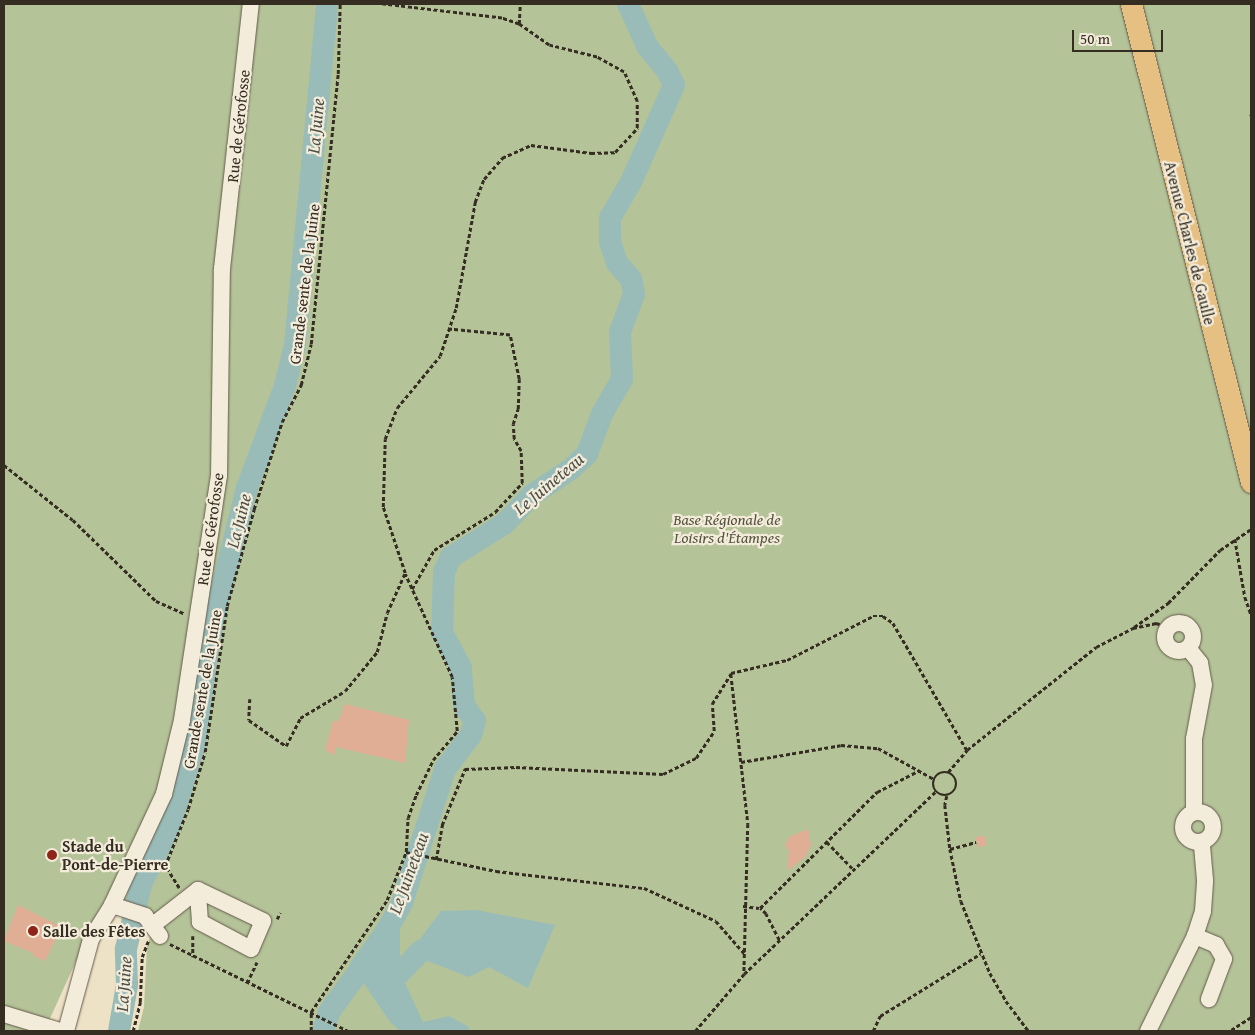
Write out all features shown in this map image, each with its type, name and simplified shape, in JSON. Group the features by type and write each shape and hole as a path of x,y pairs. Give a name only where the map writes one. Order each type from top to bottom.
{"main road":[{"name":"Avenue Charles de Gaulle","path":"1131,4 1251,482"}],"street":[{"name":"Rue de Gérofosse","path":"66,1031 91,939 119,908 164,794 182,720 219,476 222,270 252,4"},
{"path":"1148,1031 1195,936 1202,911 1205,880 1202,842 1191,840 1183,828 1185,818 1194,812 1194,739 1204,685 1200,663 1188,648 1193,639 1191,629 1177,622 1168,627"},
{"path":"119,908 153,926 198,890"},
{"path":"1195,936 1216,945 1224,959 1209,999"},
{"path":"4,1014 60,1031"}],"path":[{"name":"Grande sente de la Juine","path":"184,901 165,866 188,809 205,752 227,606 254,509 282,422 301,385 311,344 338,74 340,4"},
{"path":"311,1031 311,1012 387,900 406,852 408,818 416,795 434,760 457,731 452,677 405,573 383,507 386,438 397,408 440,356 456,308 475,202 484,179 502,158 531,145 591,154 615,152 633,135 637,128 637,102 624,72 597,57 549,45 518,24 502,18 382,4"},
{"path":"518,24 520,4"},
{"path":"412,589 434,550 494,512 522,483 521,451 514,439 513,424 518,409 519,379 510,335 449,329"},
{"path":"4,465 73,520 156,601 198,619"},
{"path":"934,779 940,773 948,772 967,750 1057,676 1096,647 1132,628 1168,603 1235,539 1251,529"},
{"path":"1235,539 1245,597 1251,614"},
{"path":"250,699 249,720 286,746 300,718 345,691 370,663 377,652 387,613 405,573"},
{"path":"436,860 442,824 465,769 516,767 663,774 696,758 714,731 712,704 731,673 787,660 816,648 855,624 873,616 883,616 893,623 967,750"},
{"path":"1132,628 1156,623 1168,627"},
{"path":"731,673 748,824 743,906 744,974"},
{"path":"741,762 841,745 878,748 934,779 936,791"},
{"path":"760,908 877,792 920,770"},
{"path":"946,796 954,792 957,785 955,777 948,772"},
{"path":"936,791 946,796"},
{"path":"695,1031 744,974 936,791"},
{"path":"946,796 944,805 950,849 961,901 980,954 1006,1001 1029,1031"},
{"path":"827,842 853,870"},
{"path":"950,849 976,842"},
{"path":"406,852 436,860 496,871 644,888 716,921 744,953"},
{"path":"743,906 760,908 766,914 779,940"},
{"path":"134,1031 140,1002 142,956 153,926 194,957 348,1031"},
{"path":"193,936 194,957"},
{"path":"873,1031 880,1016 980,954"},
{"path":"1231,1030 1251,1017"}],"green space":[{"name":"Base Régionale de Loisirs d'Étampes","path":"4,4 1251,4 1251,1031 138,1031 144,1007 147,945 156,923 110,906 87,937 47,1025 50,1031 4,1031"}],"water":[{"path":"476,910 555,925 528,988 489,967 469,977 425,960 417,943 441,911"},
{"path":"386,913 400,922 400,972 423,1022 449,1016 469,1027 468,1031 400,1031 390,1022 350,963"}],"building":[{"path":"345,704 409,720 405,763 336,747 335,755 325,750 333,721 337,721 337,725"},
{"path":"808,829 811,845 805,857 787,871 789,851 785,845 789,837"},
{"path":"984,835 987,845 978,847 975,838"},
{"name":"Salle des Fêtes","path":"18,905 62,927 45,961 32,955 33,953 4,941"}],"waterway":[{"name":"La Juine","path":"119,1031 127,985 126,949 141,884 170,826 195,743 209,639 247,488 285,386 295,345 327,4"},
{"name":"Le Juineteau","path":"323,1031 329,1012 379,944 402,903 445,769 471,735 475,721 464,705 461,668 442,633 444,572 451,557 504,524 532,495 571,469 587,454 602,414 622,379 620,332 634,294 631,279 617,263 610,241 610,218 632,180 674,85 668,72 647,46 628,4"},
{"name":"Le Juineteau","path":"385,988 421,951"}],"place":[{"name":"Stade du Pont-de-Pierre","path":"52,855"},
{"name":"Salle des Fêtes","path":"33,931"}]}
